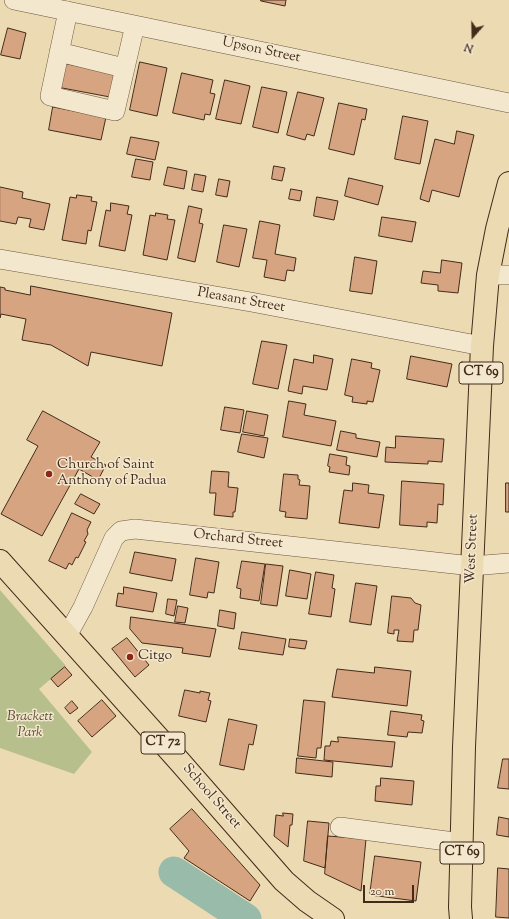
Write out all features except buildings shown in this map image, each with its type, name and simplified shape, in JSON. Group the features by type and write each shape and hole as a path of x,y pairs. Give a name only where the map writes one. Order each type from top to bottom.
{"main road":[{"name":"West Street","path":"461,919 464,747 482,346 499,275 497,229 509,183"},
{"name":"School Street","path":"0,561 284,881 307,901 333,919"}],"street":[{"name":"Upson Street","path":"14,0 509,103"},
{"path":"68,11 50,96 115,111 134,25"},
{"path":"59,52 124,68"},
{"name":"Pleasant Street","path":"0,259 251,302 482,346"},
{"name":"Orchard Street","path":"67,636 83,607 114,538 121,531 135,529 472,566 509,563"},
{"path":"340,827 462,843"}],"green space":[{"name":"Brackett Park","path":"0,590 66,666 39,689 92,752 74,774 0,748"}],"waterway":[{"path":"174,872 246,919"}],"place":[{"name":"Church of Saint Anthony of Padua","path":"49,474"},
{"name":"Citgo","path":"130,657"}]}
